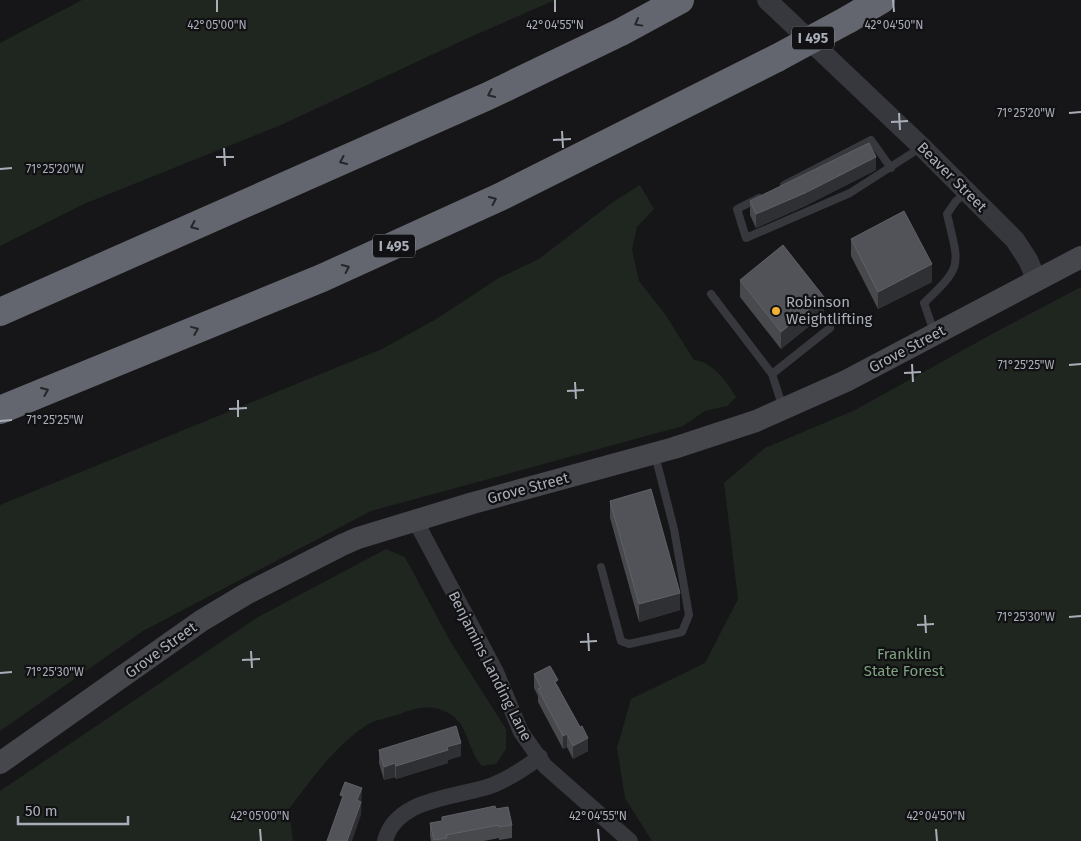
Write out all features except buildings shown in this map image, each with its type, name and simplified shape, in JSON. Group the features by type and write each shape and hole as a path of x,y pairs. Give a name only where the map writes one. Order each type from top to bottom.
{"highway":[{"path":"0,312 488,96 621,32 680,0"},
{"name":"I 495","path":"0,410 322,278 500,197 777,58 882,0"}],"main road":[{"name":"Grove Street","path":"0,763 201,621 239,599 350,542 415,520 655,454 783,410 846,381 1081,258"}],"street":[{"name":"Beaver Street","path":"767,0 922,147 1015,240 1028,260 1036,281"},
{"name":"Benjamins Landing Lane","path":"415,520 496,672 521,732 545,766 630,841"},
{"name":"Benjamins Landing Lane","path":"385,841 392,823 401,815 434,800 493,785 518,772 540,757"}],"lane":[{"path":"778,188 871,140 891,168"},
{"path":"770,192 737,209 746,238 850,193 922,147"},
{"path":"935,334 924,303 951,276 957,258 947,214 956,201 968,192"},
{"path":"711,294 772,374 783,410"},
{"path":"772,374 830,328"},
{"path":"601,567 621,641 629,644 682,632 690,615 674,529 655,454"}],"green space":[{"path":"82,0 555,0 468,38 281,125 84,204 0,246 0,43"},
{"path":"640,185 654,209 637,227 632,250 639,281 665,314 694,360 713,369 728,385 736,397 727,406 705,411 683,426 371,511 143,631 0,731 0,505 382,349 438,318 497,279 539,259 613,202"},
{"name":"Franklin State Forest","path":"1081,287 1081,841 652,841 625,798 617,748 631,699 705,663 738,599 724,483 765,448 855,410"},
{"path":"386,549 405,557 450,641 506,729 506,749 496,764 482,766 474,754 462,727 454,717 434,708 421,708 381,719 368,725 353,735 333,754 289,809 293,841 0,841 0,791 258,617"}],"place":[{"name":"Robinson Weightlifting","path":"776,311"}]}
